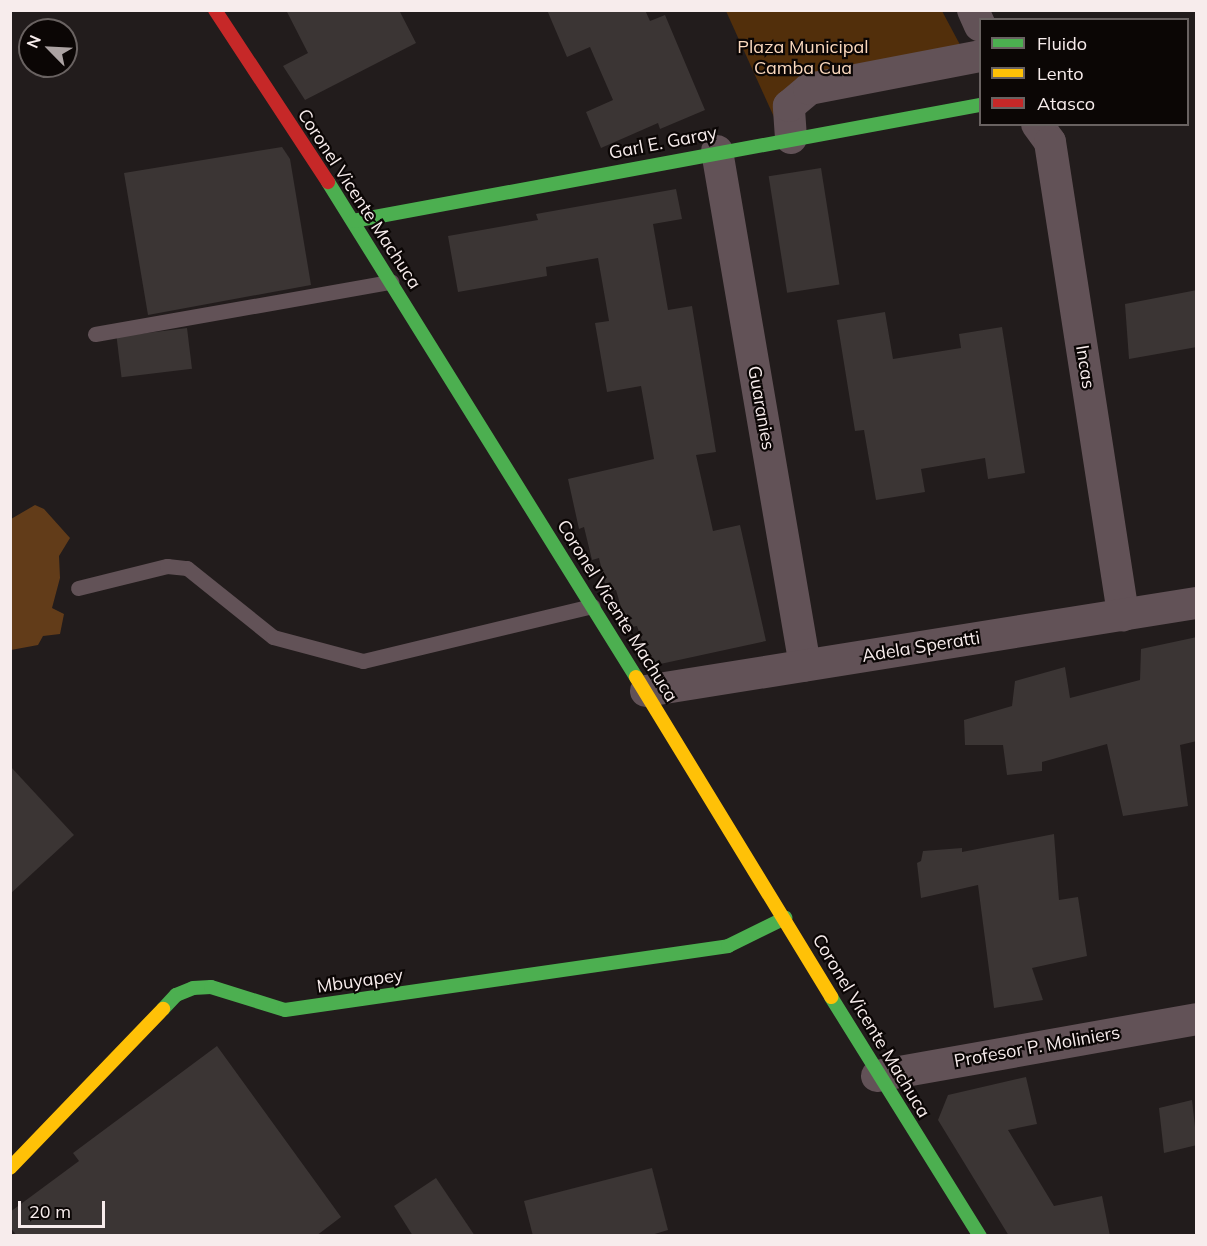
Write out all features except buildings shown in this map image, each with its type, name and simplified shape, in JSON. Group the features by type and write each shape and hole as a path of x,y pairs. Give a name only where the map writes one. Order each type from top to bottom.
{"street":[{"name":"Coronel Vicente Machuca","path":"215,10 353,220 646,691 785,918 878,1076 980,1236"},
{"path":"791,138 789,106 809,88 979,56"},
{"name":"Garl E. Garay","path":"353,220 717,151 979,105"},
{"name":"Incas","path":"1039,126 1050,141 1123,615"},
{"name":"Guaranies","path":"717,151 805,666"},
{"name":"Adela Speratti","path":"646,691 1197,603"},
{"name":"Mbuyapey","path":"10,1168 176,995 193,988 211,987 285,1010 728,946 785,918"},
{"name":"Profesor P. Moliniers","path":"878,1076 1197,1019"}],"lane":[{"path":"95,334 391,282"},
{"path":"78,588 167,566 187,568 273,637 363,661 592,606"}],"green space":[{"name":"Plaza Municipal Camba Cua","path":"726,11 942,11 966,56 774,117"}],"shaded area":[{"path":"35,505 44,509 70,538 59,556 60,578 52,608 64,614 60,634 43,636 38,645 11,650 11,519"}],"traffic: fast":[{"path":"353,221 979,105"},
{"path":"328,182 636,677"},
{"path":"163,1009 176,995 193,988 211,987 285,1010 728,946 785,918"},
{"path":"831,997 980,1236"}],"traffic: slow":[{"path":"636,677 831,997"},
{"path":"10,1168 163,1009"}],"traffic: jam":[{"path":"215,10 328,182"}]}
